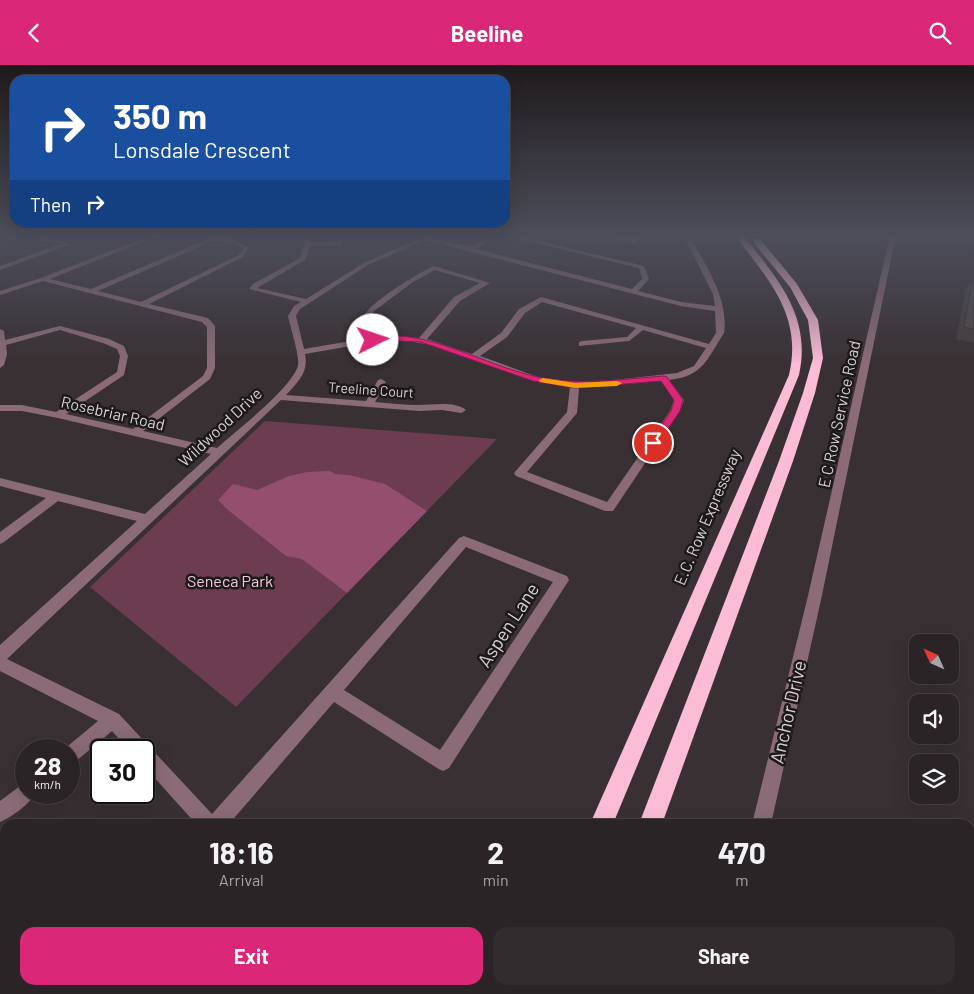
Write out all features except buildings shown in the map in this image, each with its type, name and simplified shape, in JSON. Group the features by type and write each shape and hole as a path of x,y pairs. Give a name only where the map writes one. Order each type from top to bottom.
{"highway":[{"name":"E.C. Row Expressway","path":"603,819 794,375 799,349 796,326 789,303 772,278"},
{"path":"652,819 810,393 818,358 813,320 788,278"}],"street":[{"path":"92,291 121,278"},
{"path":"142,303 194,278"},
{"path":"267,278 255,285 253,289 306,301"},
{"name":"Wildwood Drive","path":"0,655 298,378 302,364 292,316 297,308 306,301 343,278"},
{"path":"373,340 368,317 371,310 416,278"},
{"path":"422,340 457,299 486,283 470,278"},
{"path":"580,278 682,304 719,309"},
{"path":"633,292 646,278"},
{"path":"300,352 373,340 400,338 422,340 536,379 575,385 664,379 679,376 697,368 720,333 717,294 709,278"},
{"name":"E C Row Service Road","path":"814,600 884,278"},
{"path":"0,293 43,279 205,320 211,326 211,368 207,377 134,433"},
{"path":"473,357 504,335 522,311 541,299 711,347"},
{"path":"582,344 629,339 642,327"},
{"path":"2,343 60,328 106,341 121,348 124,356 121,373 58,415"},
{"path":"0,331 2,343 0,365"},
{"path":"575,385 572,413 520,473 609,508 675,411 679,400 664,379"},
{"path":"369,404 381,382"},
{"name":"Treeline Court","path":"279,397 419,408 442,407 461,409"},
{"name":"Rosebriar Road","path":"0,407 22,408 58,415 219,452"},
{"path":"0,483 147,519"},
{"path":"0,539 55,497"},
{"name":"Aspen Lane","path":"220,819 331,691 464,541 562,580 443,762 331,691"},
{"name":"Anchor Drive","path":"762,819 814,600"},
{"path":"0,663 113,720 131,739"},
{"path":"80,747 113,720"},
{"path":"155,765 204,819"},
{"path":"0,813 15,801"}],"green space":[{"name":"Seneca Park","path":"265,421 497,439 236,707 90,587"}],"shaded area":[{"path":"330,471 335,474 349,475 385,484 427,511 347,593 302,559 286,556 218,500 233,484 257,490 289,476 307,472"}],"slow traffic":[{"path":"543,380 575,385 617,383"}],"route":[{"path":"373,340 400,338 422,340 536,379 575,385 664,379 679,400 675,411 653,443"}]}
